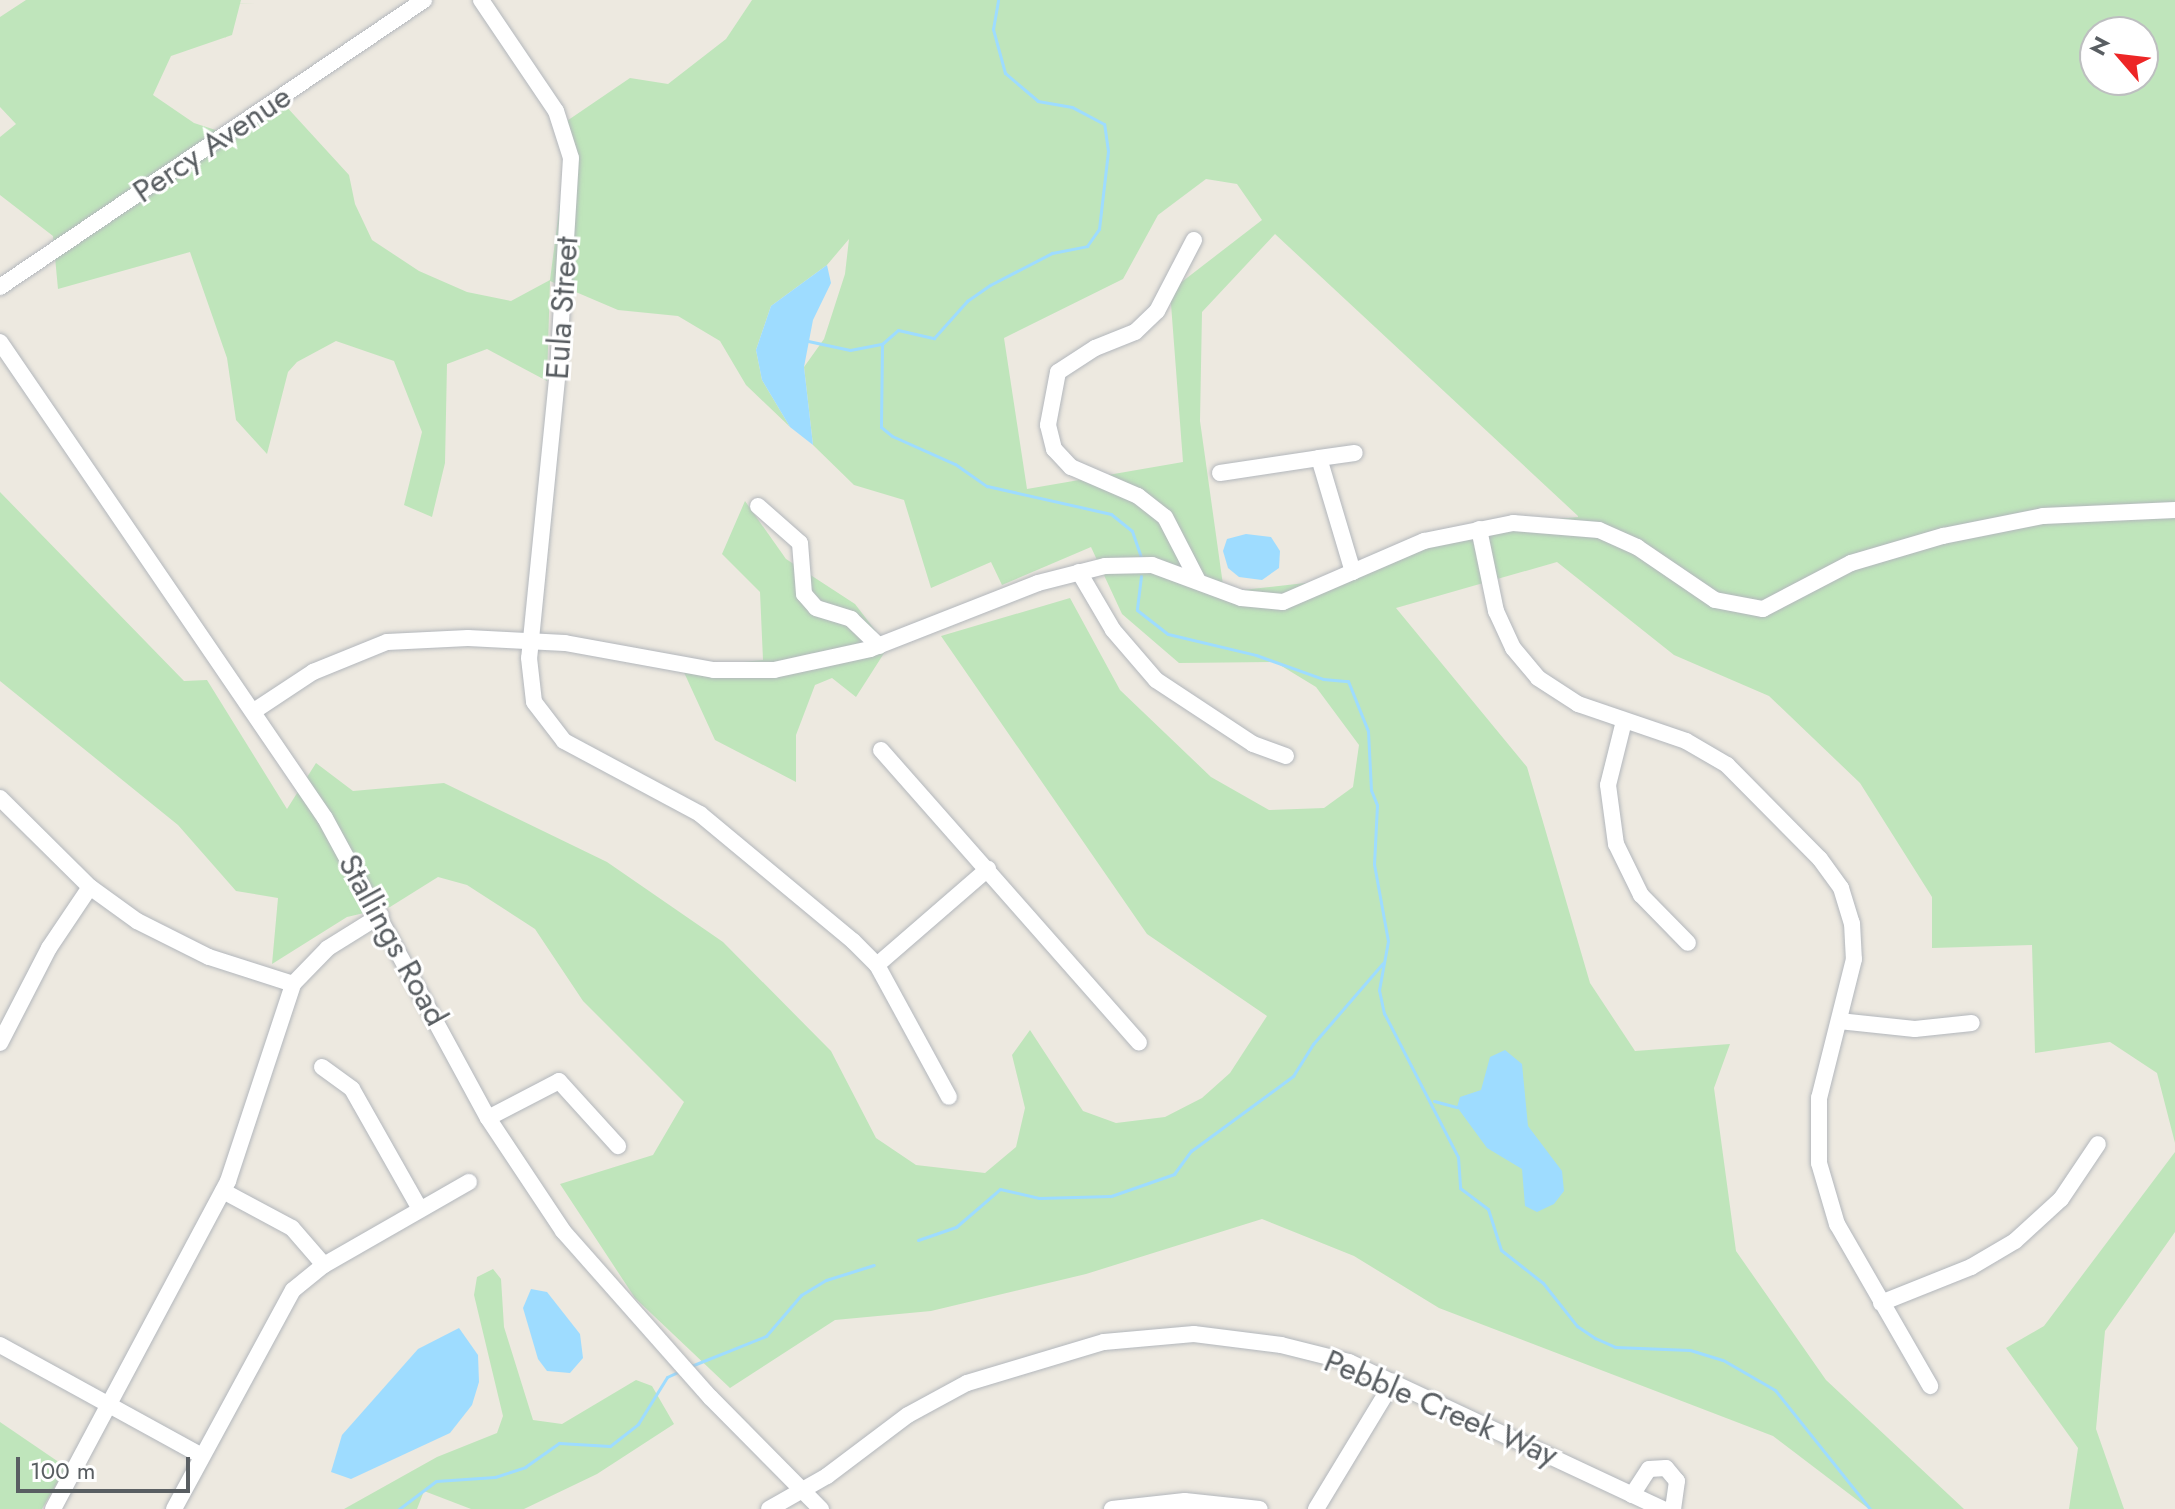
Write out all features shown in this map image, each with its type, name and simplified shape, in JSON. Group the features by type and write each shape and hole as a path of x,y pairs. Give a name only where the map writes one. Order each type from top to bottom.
{"street":[{"name":"Percy Avenue","path":"0,287 424,0"},
{"name":"Eula Street","path":"481,0 556,111 571,158 558,369 532,641 532,694 556,735 700,814 835,923 877,965 949,1097"},
{"path":"1194,240 1157,311 1135,332 1095,348 1058,372 1048,425 1054,449 1071,467 1138,496 1165,517 1197,579"},
{"name":"Stallings Road","path":"0,342 254,711 381,915 488,1118 563,1231 710,1397 821,1509"},
{"path":"1220,473 1355,453"},
{"path":"1319,458 1353,572"},
{"path":"758,506 800,543 804,594 816,608 851,619 879,646"},
{"path":"254,711 313,672 372,646 421,640 532,641 745,672 824,661 879,646 1079,572 1152,565 1197,579 1241,598 1275,603 1310,594 1424,541 1479,529 1537,523 1599,530 1637,547 1715,600 1755,609 1782,602 1864,557 1943,536 2043,516 2175,510"},
{"path":"1479,529 1496,611 1520,658 1560,694 1624,721 1686,741 1727,765 1833,875 1848,905 1854,941 1851,977 1819,1098 1819,1163 1837,1224 1930,1386"},
{"path":"1079,572 1113,630 1156,680 1253,744 1286,756"},
{"path":"1624,721 1608,785 1616,844 1641,895 1688,943"},
{"path":"881,750 1139,1043"},
{"path":"0,798 90,887 186,948 293,984"},
{"path":"877,965 988,869"},
{"path":"0,1043 49,948 90,887"},
{"path":"53,1509 223,1191 293,984 328,948 381,915"},
{"path":"1839,1021 1915,1029 1972,1023"},
{"path":"322,1067 352,1089 420,1209"},
{"path":"488,1118 559,1081 618,1146"},
{"path":"1881,1303 1971,1267 2015,1241 2061,1199 2098,1144"},
{"path":"174,1509 286,1301 324,1265 469,1182"},
{"path":"223,1191 292,1228 324,1265"},
{"name":"Pebble Creek Way","path":"769,1509 949,1391 1104,1342 1194,1334 1233,1337 1318,1353 1393,1382 1652,1507"},
{"path":"0,1345 202,1456"},
{"path":"1316,1509 1393,1382"},
{"path":"1632,1495 1645,1472 1666,1468 1677,1481 1673,1509"},
{"path":"1112,1509 1185,1501 1260,1509"}],"green space":[{"path":"26,0 241,0 232,35 171,56 153,95 194,123 234,136 284,104 349,175 355,204 372,240 419,271 467,292 511,301 550,280 565,165 558,127 630,78 668,84 726,39 752,0 2175,0 2175,1143 2157,1073 2110,1042 2035,1053 2032,945 1932,948 1932,897 1860,783 1769,696 1674,655 1557,562 1396,608 1527,767 1590,983 1635,1051 1730,1044 1714,1088 1736,1251 1826,1380 1964,1509 1869,1509 1773,1436 1439,1308 1354,1256 1262,1219 1086,1274 931,1311 835,1320 730,1388 635,1298 560,1184 653,1155 684,1102 583,1001 535,929 467,885 438,877 390,907 347,917 272,964 278,898 236,891 178,825 0,681 0,492 184,681 207,680 287,809 316,763 353,791 444,783 607,862 723,942 831,1051 876,1138 916,1165 985,1173 1016,1147 1025,1108 1012,1055 1030,1030 1083,1111 1116,1123 1165,1117 1202,1098 1230,1073 1267,1016 1147,934 941,636 1070,598 1120,690 1211,777 1269,810 1324,808 1353,787 1359,745 1316,687 1275,662 1179,663 1122,614 1091,547 1002,585 991,562 931,588 904,500 854,485 813,445 804,367 824,339 845,274 849,239 827,265 771,306 756,350 762,380 790,427 746,385 720,341 678,316 618,310 550,281 547,381 487,349 447,364 445,463 432,517 404,505 422,432 394,361 336,341 297,362 288,372 267,454 236,420 227,358 190,252 58,289 53,236 0,195 0,137 16,124 0,107 0,17","holes":["1206,179 1237,184 1262,220 1170,291 1183,462 1027,489 1004,338 1123,279 1158,215","1275,234 1578,516 1578,517 1489,526 1314,582 1224,592 1200,421 1202,312"]},
{"path":"745,501 786,559 855,604 888,647 856,697 832,678 815,685 796,735 796,782 715,740 682,668 763,660 760,592 722,554"},
{"path":"2175,1152 2175,1232 2105,1331 2096,1429 2124,1509 2069,1509 2078,1448 2006,1348 2044,1326"},
{"path":"493,1269 501,1279 504,1327 533,1420 562,1424 636,1380 652,1386 674,1424 597,1474 524,1509 471,1509 424,1491 417,1509 344,1509 437,1457 497,1433 503,1416 474,1295 477,1277"},
{"path":"0,1422 66,1467 42,1509 0,1509"}],"water":[{"path":"827,265 831,283 813,320 804,367 813,445 790,427 762,380 756,350 771,306"},
{"path":"1246,534 1271,537 1280,551 1279,568 1262,580 1239,577 1228,568 1223,551 1227,539"},
{"path":"1505,1050 1522,1064 1528,1126 1562,1171 1564,1191 1554,1204 1537,1212 1525,1206 1522,1169 1487,1148 1457,1107 1460,1097 1481,1090 1490,1057"},
{"path":"531,1289 547,1292 580,1334 583,1358 570,1373 547,1371 538,1359 523,1308"},
{"path":"459,1328 478,1355 479,1382 472,1405 450,1433 351,1479 331,1472 342,1435 418,1349"}],"waterway":[{"path":"808,341 850,350 882,344 898,330 934,338 967,301 990,285 1052,253 1087,246 1099,229 1108,151 1104,124 1072,107 1038,101 1005,73 993,29 998,0"},
{"path":"882,344 881,427 892,436 955,464 987,486 1111,514 1132,531 1142,560"},
{"path":"1141,576 1137,610 1168,634 1256,655 1323,679 1348,681 1368,731 1371,790 1377,805 1374,864 1388,941 1379,990 1384,1013 1458,1157 1460,1188 1488,1209 1501,1250 1543,1283 1577,1326 1595,1338 1615,1347 1690,1350 1723,1360 1775,1390 1870,1509"},
{"path":"918,1240 956,1227 1000,1189 1039,1198 1111,1196 1174,1174 1191,1151 1293,1076 1313,1044 1383,963"},
{"path":"1434,1101 1457,1107"},
{"path":"691,1366 766,1336 801,1295 826,1280 874,1265"},
{"path":"399,1509 436,1481 495,1477 525,1467 559,1443 610,1446 638,1424 667,1377 680,1371"}]}
